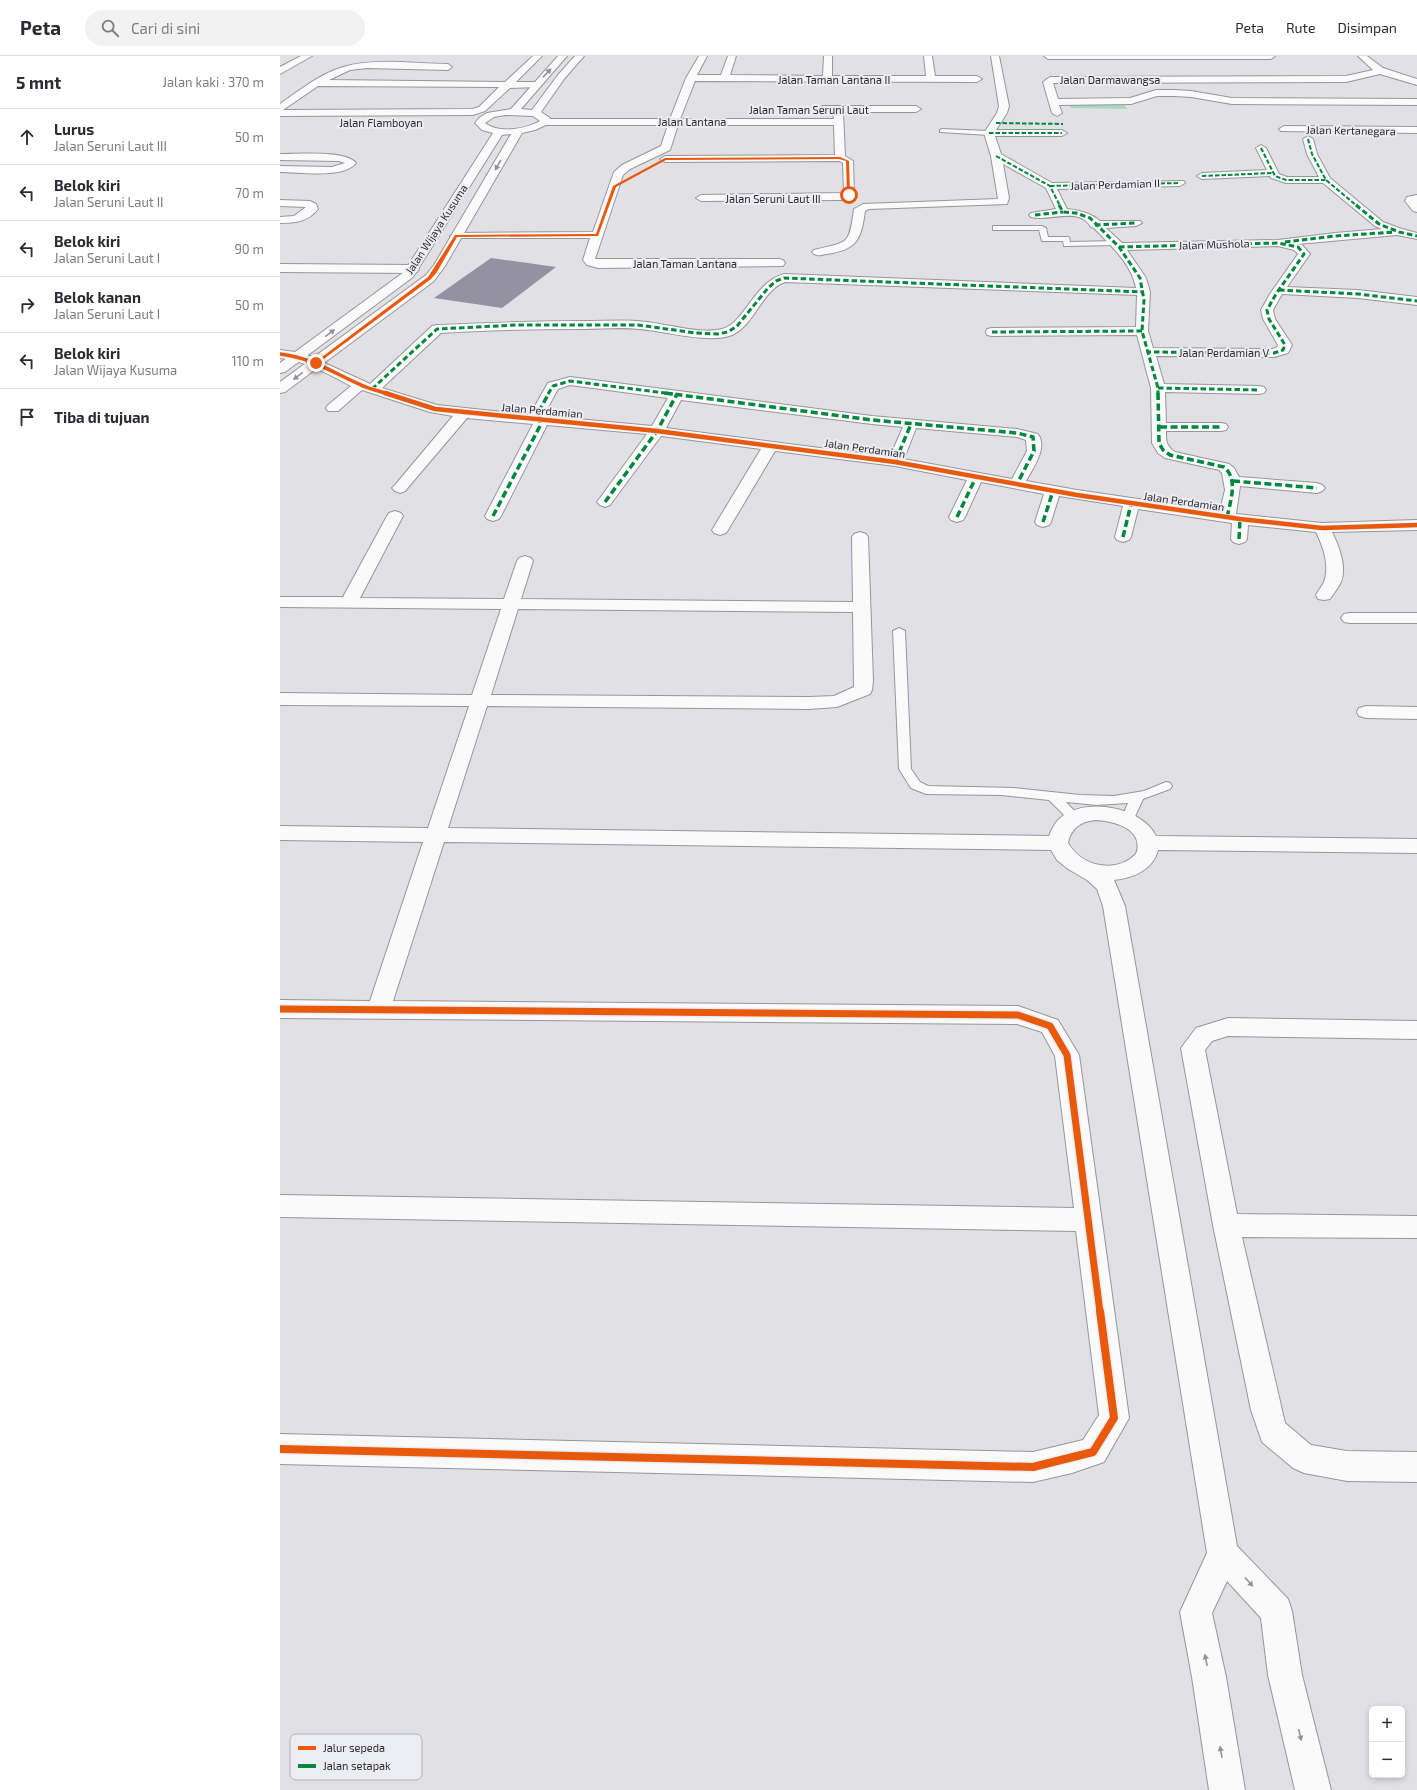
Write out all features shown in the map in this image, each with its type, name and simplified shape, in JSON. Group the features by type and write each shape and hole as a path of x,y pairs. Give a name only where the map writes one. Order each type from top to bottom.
{"street":[{"path":"280,71 308,56"},
{"path":"280,113 469,112 482,108 538,56"},
{"path":"514,112 563,56"},
{"path":"535,113 561,77 580,56"},
{"path":"646,169 666,154 673,121 690,78 703,56"},
{"path":"725,78 732,56"},
{"path":"827,79 828,56"},
{"path":"928,56 931,79"},
{"path":"989,133 996,123 1004,106 995,56"},
{"path":"1048,56 1271,56"},
{"path":"1362,56 1370,65 1381,71 1417,82"},
{"path":"426,84 456,60"},
{"path":"280,108 316,84 341,71 356,66 448,67"},
{"name":"Jalan Darmawangsa","path":"1381,71 1350,85 1057,79 1048,82 1056,108 1129,110 1135,107 1131,101 1156,93 1191,94 1232,101 1417,102"},
{"name":"Jalan Taman Lantana II","path":"690,78 977,79"},
{"path":"316,84 426,84 535,87"},
{"path":"1350,85 1365,102"},
{"path":"678,108 693,108"},
{"name":"Jalan Taman Seruni Laut","path":"815,109 916,109"},
{"name":"Jalan Seruni Laut III","path":"701,198 841,197 849,195 848,161 840,158 838,109"},
{"path":"514,112 535,113 545,118 545,122 536,127 518,131 499,131 486,128 480,124 481,121 496,114 514,112"},
{"name":"Jalan Flamboyan","path":"280,122 481,121"},
{"name":"Jalan Lantana","path":"545,122 839,122"},
{"path":"989,133 1063,129 996,123"},
{"name":"Jalan Kertanegara","path":"1284,129 1417,130"},
{"name":"Jalan Wijaya Kusuma","path":"280,369 401,281 413,269 499,131"},
{"name":"Jalan Wijaya Kusuma","path":"280,390 430,278 435,272 518,131"},
{"path":"818,252 838,249 848,246 853,242 860,209 867,206 1003,202 1004,198 996,156 989,133"},
{"path":"1308,139 1312,154 1326,180 1380,224 1399,232 1417,236"},
{"path":"1261,148 1275,176 1286,180 1326,180"},
{"path":"456,236 597,235 620,171 666,154 840,158"},
{"path":"996,156 1050,186 1063,212"},
{"path":"280,157 340,158 349,161 350,163 350,165 340,169 280,169"},
{"path":"1202,176 1273,173"},
{"path":"614,187 627,180"},
{"name":"Jalan Perdamian II","path":"1050,186 1180,183"},
{"path":"1417,198 1410,200 1417,209"},
{"path":"280,203 310,204 312,209 305,217 280,220"},
{"path":"1035,215 1063,212 1085,216 1117,245 1140,278 1144,292 1142,331 1158,388 1160,427 1159,443 1166,453 1170,455 1224,467 1230,473 1233,481 1234,519 1240,539"},
{"path":"1095,225 1136,223"},
{"path":"1278,243 1335,236 1399,232"},
{"name":"Jalan Taman Lantana","path":"597,235 589,260 591,262 779,263"},
{"name":"Jalan Mushola","path":"1117,245 1278,243 1298,247 1304,254"},
{"name":"Jalan Perdamian V","path":"1149,352 1274,353 1283,350 1285,345 1269,319 1267,310 1304,254"},
{"path":"280,268 413,269"},
{"path":"333,408 366,387 437,329 517,325 638,325 696,333 717,334 728,332 737,326 768,288 776,281 784,278 1144,292"},
{"path":"1279,290 1358,294 1417,301"},
{"path":"992,332 1142,331"},
{"name":"Jalan Perdamian","path":"280,354 298,356 366,387 435,409 463,413 658,431 896,462 1053,491 1234,519 1322,528 1417,524"},
{"path":"493,516 540,426 541,420 539,411 552,386 564,382 576,381 911,424 1017,433 1033,438 1034,451 1017,484"},
{"path":"1158,388 1259,390"},
{"path":"605,502 658,431 677,394"},
{"path":"400,488 463,413"},
{"path":"896,462 911,424"},
{"path":"1160,427 1221,427"},
{"path":"720,530 771,445"},
{"path":"957,517 976,477"},
{"path":"1233,481 1317,488"},
{"path":"1043,522 1053,491"},
{"path":"1123,537 1131,504"},
{"path":"349,603 395,516"},
{"path":"1322,528 1326,535 1334,564 1333,581 1324,595"},
{"path":"280,699 809,704 837,701 863,690 860,537"},
{"path":"379,1010 481,701 525,561"},
{"path":"280,602 861,607"},
{"path":"1350,618 1417,618"},
{"path":"1366,712 1417,713"},
{"path":"1114,906 1117,885 1145,852 1143,831 1127,820 1106,814 1095,813 1075,818 1067,822 1061,828 1058,842 1067,857 1075,864 1095,875 1106,885 1114,906 1223,1554 1276,1611 1285,1675 1312,1790"},
{"path":"280,832 1058,842"},
{"path":"1075,864 1097,871 1113,872 1127,870 1145,852 1417,846"},
{"path":"280,1009 1018,1015 1050,1026 1068,1055 1114,1418 1093,1452 1032,1467 280,1449"},
{"path":"1417,1030 1228,1027 1204,1034 1193,1048 1226,1225 1266,1410 1273,1432 1304,1458 1348,1466 1417,1467"},
{"path":"280,1206 1088,1220"},
{"path":"1226,1225 1417,1227"},
{"path":"1223,1554 1196,1612 1209,1677 1227,1790"}],"lane":[{"path":"942,132 989,133"},
{"path":"996,228 1042,228 1045,239 1066,239 1067,244 1117,245"},
{"path":"899,631 905,769 915,785 926,790 1026,793 1054,797 1112,801 1137,798 1151,794 1166,786"},
{"path":"1054,797 1075,818"},
{"path":"1127,820 1137,798"}],"green space":[{"path":"1069,104 1124,104 1127,109 1071,108"}],"building":[{"path":"491,258 556,267 502,308 434,298"}],"marked path":[{"path":"996,123 1063,124"},
{"path":"989,133 1062,133"},
{"path":"1308,139 1312,154 1326,180 1379,224 1399,232 1417,236"},
{"path":"1261,148 1275,176 1286,180 1326,180"},
{"path":"996,156 1050,186 1063,212 1076,213 1090,218 1119,247 1140,278 1144,300 1142,331 1158,388 1159,443 1163,450 1170,455 1224,467 1229,471 1233,483 1227,518"},
{"path":"1202,176 1273,173"},
{"path":"1050,186 1180,183"},
{"path":"1035,215 1063,212"},
{"path":"1095,225 1136,223"},
{"path":"1285,242 1335,236 1395,232"},
{"path":"1119,247 1278,243 1298,247 1304,254 1276,294 1267,310 1269,319 1285,345 1283,350 1274,353 1149,352"},
{"path":"372,389 437,329 517,325 638,325 696,333 717,334 728,332 737,326 768,288 776,281 784,278 1144,292"},
{"path":"1279,290 1358,294 1417,301"},
{"path":"992,332 1142,331"},
{"path":"493,516 540,426 539,411 553,386 570,381 872,420 1017,433 1033,437 1034,451 1017,484"},
{"path":"1158,388 1259,390"},
{"path":"605,502 657,431 677,394"},
{"path":"895,462 911,424"},
{"path":"1160,427 1221,427"},
{"path":"957,517 976,477"},
{"path":"1233,481 1317,488"},
{"path":"1043,522 1053,491"},
{"path":"1123,537 1131,504"},
{"path":"1239,539 1240,519"}],"cycle path":[{"path":"280,354 298,356 316,363 360,385 435,409 463,413 657,431 895,462 1077,495 1240,519 1322,528 1417,525"},
{"path":"280,1009 1018,1015 1050,1026 1067,1055 1114,1418 1093,1452 1033,1467 280,1449"}],"route":[{"path":"316,363 430,278 456,236 597,235 614,187 665,159 846,159 848,161 849,195"}]}
